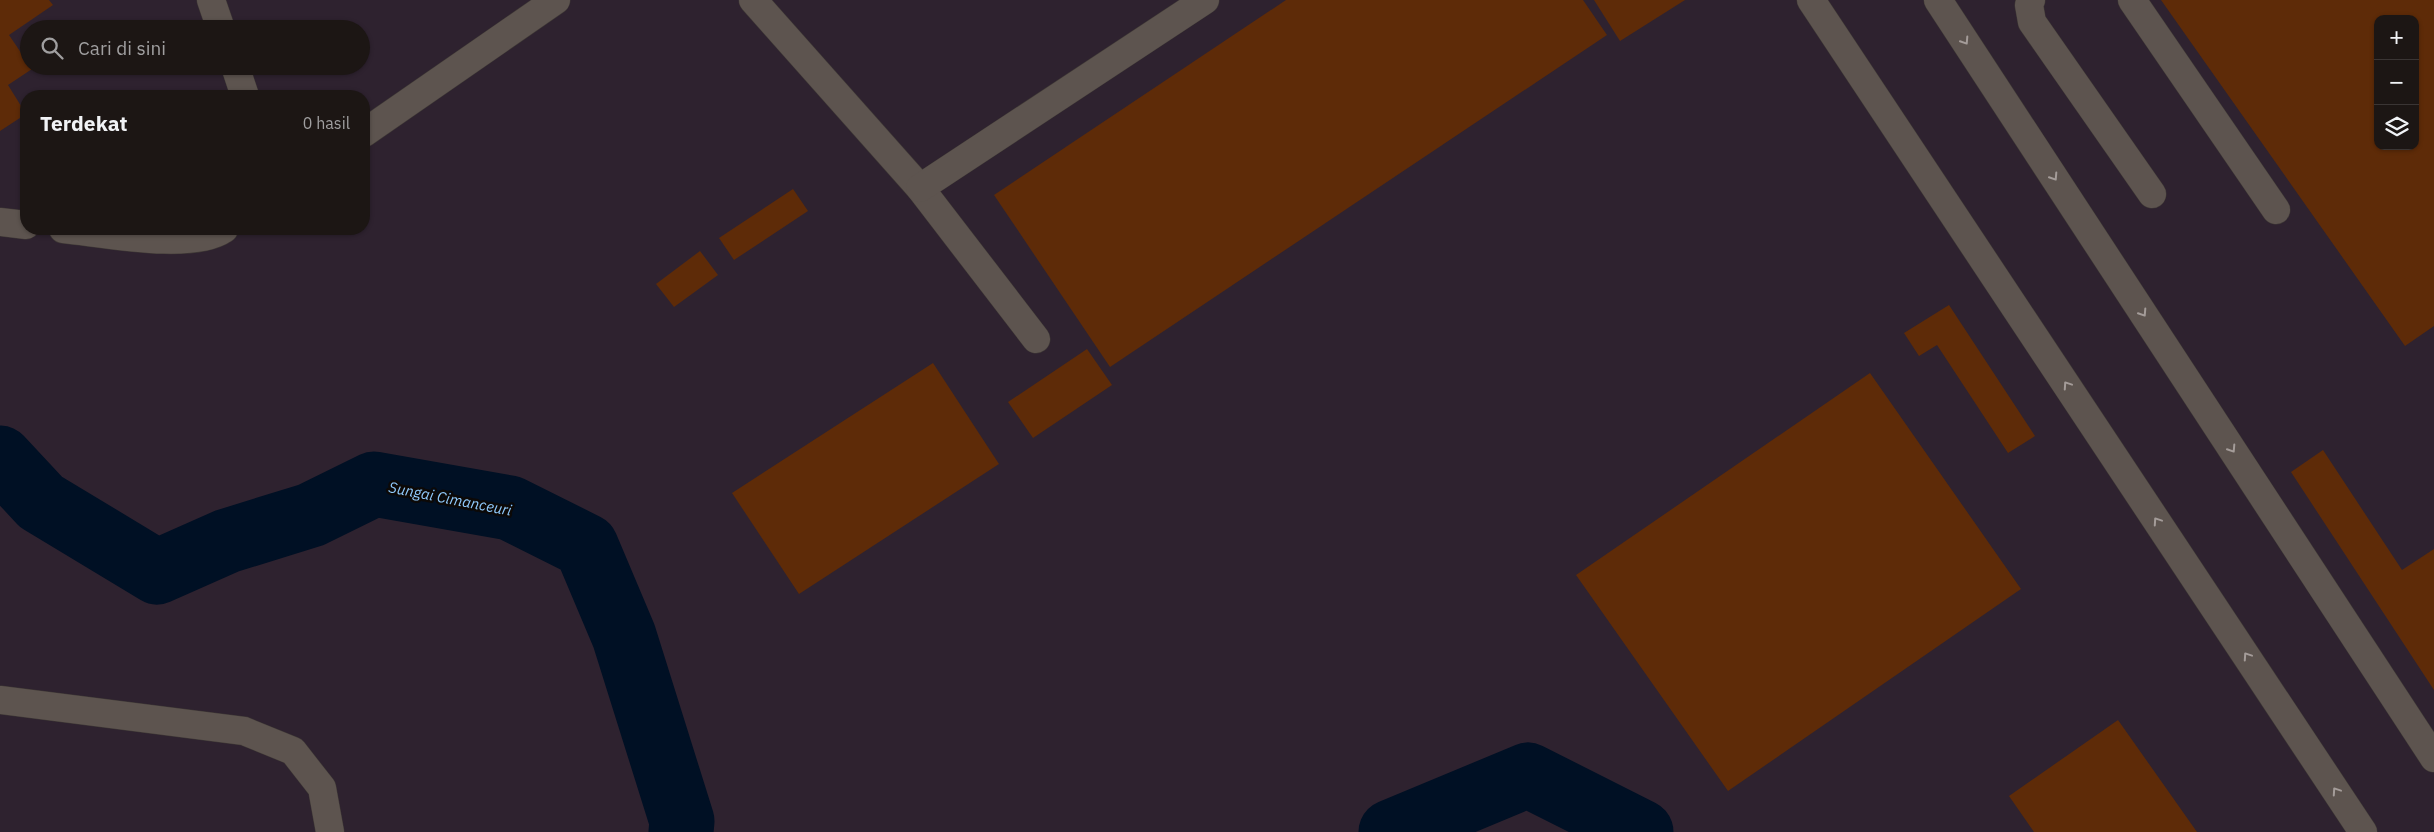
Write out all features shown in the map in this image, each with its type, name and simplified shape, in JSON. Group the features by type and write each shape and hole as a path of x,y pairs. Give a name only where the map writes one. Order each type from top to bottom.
{"lane":[{"path":"211,0 218,20"},
{"path":"370,129 556,0"},
{"path":"753,0 920,188 1036,338"},
{"path":"920,188 1205,0"},
{"path":"1811,0 2363,832"},
{"path":"1938,0 2434,758"},
{"path":"2031,0 2028,5 2032,22 2152,194"},
{"path":"2132,0 2276,210"},
{"path":"237,75 243,90"},
{"path":"0,222 20,224"},
{"path":"124,235 185,241 212,235"},
{"path":"0,700 244,731 293,751 322,788 330,832"}],"shaded area":[{"path":"0,0 2434,0 2434,832 0,832"}],"building":[{"path":"0,0 49,0 53,5 31,20 20,20 20,28 9,35 20,51 20,75 23,75 8,85 20,104 20,118 0,131"},
{"path":"1286,0 1583,0 1607,35 1110,367 994,195"},
{"path":"1594,0 1685,0 1620,41"},
{"path":"2161,0 2434,0 2434,326 2405,346"},
{"path":"793,189 808,211 734,260 719,238"},
{"path":"700,251 718,275 674,307 656,284"},
{"path":"1949,305 2035,436 2008,453 1937,345 1919,356 1904,333"},
{"path":"1087,349 1112,385 1033,438 1008,402"},
{"path":"933,363 999,464 799,594 732,493"},
{"path":"1870,373 2021,589 1728,791 1576,575"},
{"path":"2323,450 2402,570 2434,549 2434,690 2291,472"},
{"path":"2118,720 2197,832 2034,832 2009,796"}],"waterway":[{"name":"Sungai Cimanceuri","path":"0,458 41,502 157,572 227,541 311,515 374,484 510,508 586,546 624,636 682,821 681,832"},
{"name":"Sungai Cimanceuri","path":"1391,832 1528,775 1641,832"}]}
